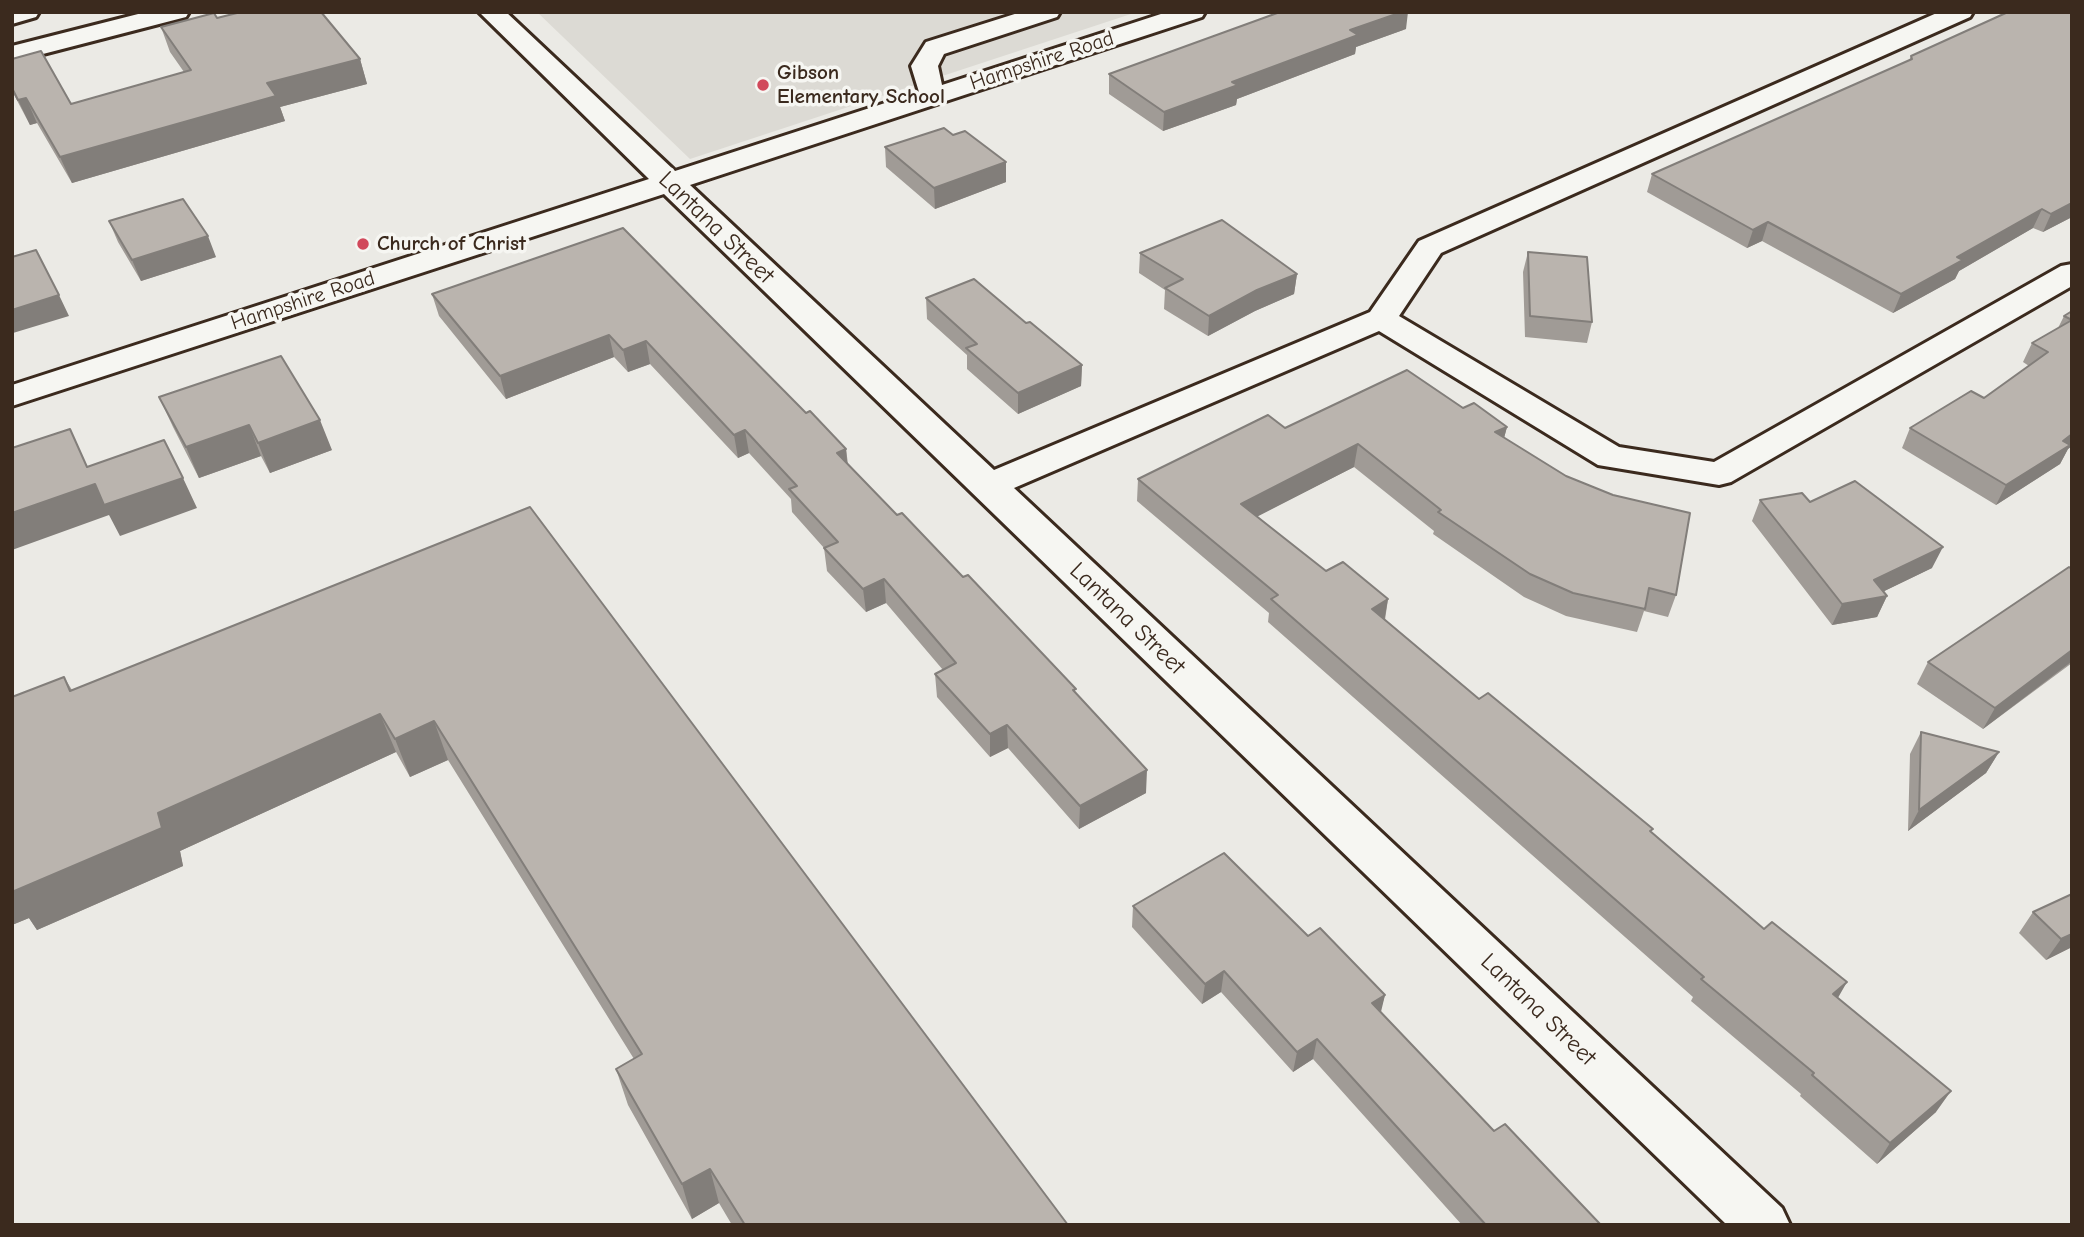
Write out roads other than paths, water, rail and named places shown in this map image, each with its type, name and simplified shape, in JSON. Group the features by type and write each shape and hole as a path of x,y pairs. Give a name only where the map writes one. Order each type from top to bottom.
{"street":[{"path":"12,16 27,12"},
{"path":"45,12 62,41"},
{"path":"12,54 62,41 125,18 177,12"},
{"name":"Lantana Street","path":"491,12 1764,1225"},
{"path":"933,96 923,69 925,58 935,48 1048,12"},
{"name":"Hampshire Road","path":"12,396 1193,12"},
{"path":"987,486 1381,319 1430,247 1961,12"},
{"path":"1381,319 1611,457 1718,474 2072,273"}],"place":[{"name":"Gibson Elementary School","path":"763,85"},
{"name":"Church of Christ","path":"363,244"}]}
